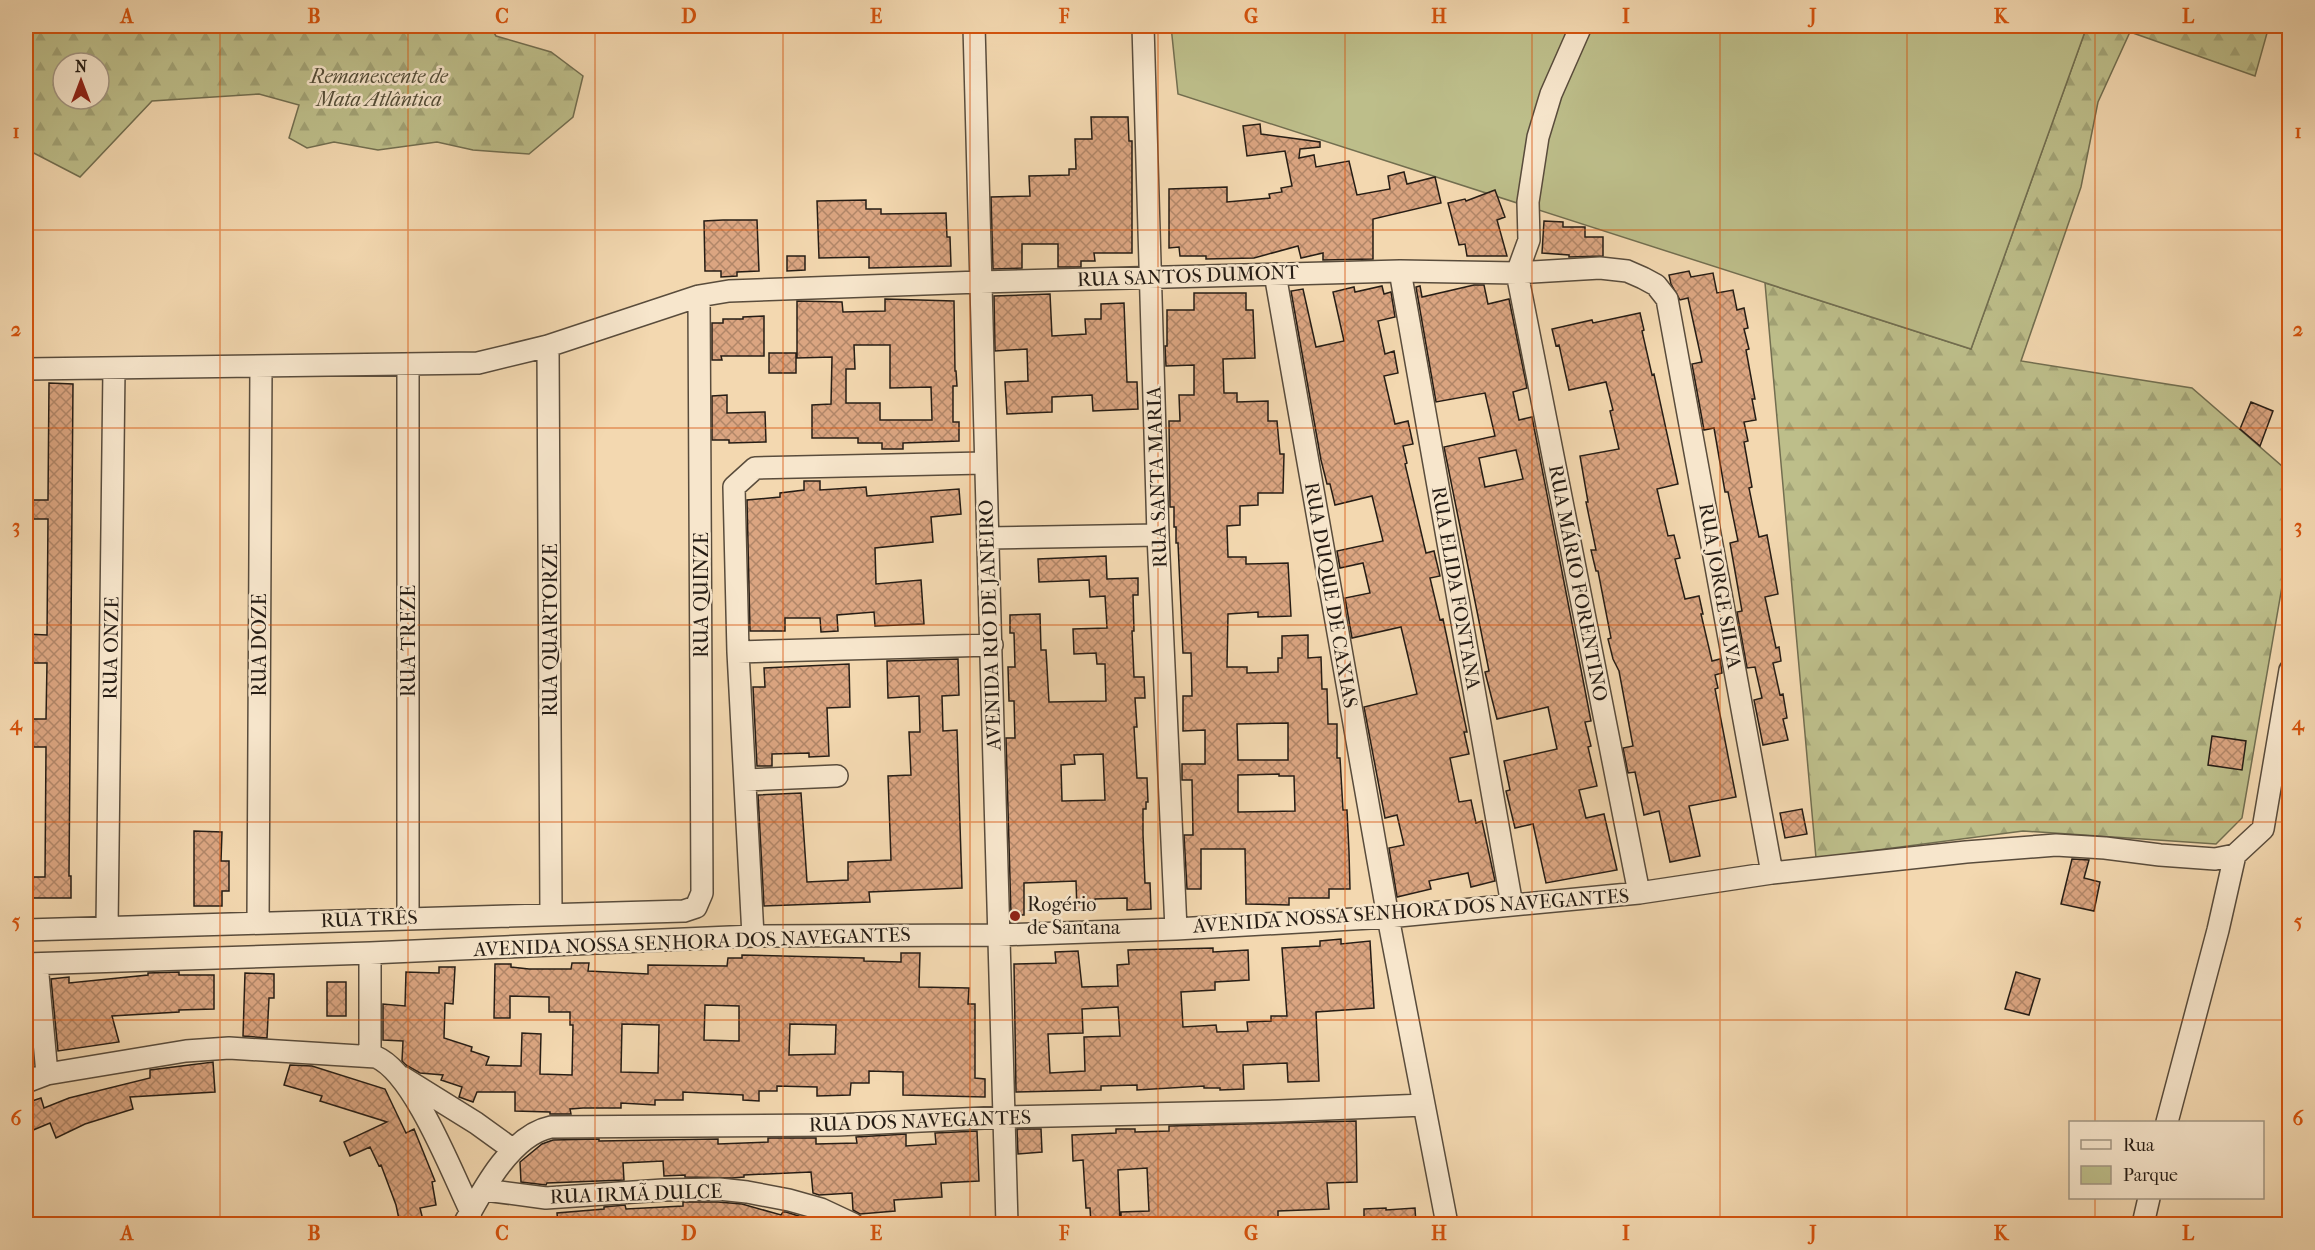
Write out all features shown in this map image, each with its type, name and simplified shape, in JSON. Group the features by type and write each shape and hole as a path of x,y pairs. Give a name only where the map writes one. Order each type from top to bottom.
{"street":[{"name":"AVENIDA RIO DE JANEIRO","path":"974,26 984,463 992,645 1007,1224"},
{"name":"RUA SANTA MARIA","path":"1143,26 1158,535 1176,929"},
{"path":"1517,273 1529,240 1528,202 1538,137 1551,94 1581,26"},
{"name":"RUA SANTOS DUMONT","path":"26,369 478,363 548,346 699,296 729,291 1400,271 1517,273 1600,268 1627,272 1656,285 1667,299"},
{"name":"RUA ELIDA FONTANA","path":"1400,271 1512,905"},
{"name":"RUA MÁRIO FORENTINO","path":"1517,273 1639,893"},
{"name":"RUA DUQUE DE CAXIAS","path":"1275,274 1388,917 1447,1224"},
{"name":"RUA QUINZE","path":"699,296 702,893"},
{"name":"RUA JORGE SILVA","path":"1667,299 1772,873"},
{"name":"RUA QUARTORZE","path":"548,346 551,914"},
{"name":"RUA TREZE","path":"408,364 408,918"},
{"name":"RUA DOZE","path":"258,923 261,367"},
{"name":"RUA ONZE","path":"107,927 114,369"},
{"path":"753,936 738,652 734,487 755,468 984,463"},
{"path":"988,538 1158,535"},
{"path":"738,652 992,645"},
{"path":"2167,1121 2218,930 2235,855 2263,828 2289,670"},
{"path":"745,780 837,776"},
{"name":"AVENIDA NOSSA SENHORA DOS NAVEGANTES","path":"31,964 370,953 753,936 999,935 1176,929 1388,917 1639,893 1772,873 1966,852 2056,845 2200,859 2235,855"},
{"name":"RUA TRÊS","path":"26,930 684,911 696,907 702,893"},
{"path":"370,953 370,1055"},
{"path":"31,964 47,1074"},
{"path":"26,1082 47,1074 209,1049 370,1055 390,1064 400,1075 424,1114 467,1218"},
{"path":"400,1075 458,1111 512,1149"},
{"name":"RUA DOS NAVEGANTES","path":"467,1218 512,1149 538,1130 551,1127 837,1125 1005,1117 1278,1111 1424,1105"},
{"name":"RUA IRMÃ DULCE","path":"485,1190 546,1198 663,1190 719,1189 789,1200 821,1209 853,1224"},
{"path":"2143,1224 2149,1199"}],"green space":[{"name":"Remanescente de Mata Atlântica","path":"26,26 490,26 496,36 551,52 583,76 573,117 529,154 473,150 437,142 378,150 334,142 307,148 289,138 299,105 259,94 152,101 80,177 26,149"},
{"path":"1171,26 2087,26 1971,349 1178,94"},
{"path":"2087,26 2269,26 2255,76 2130,32 2098,102 2081,187 2021,361 2192,388 2289,472 2289,546 2242,818 2216,844 2023,831 1816,858 1765,283 1971,349"}],"building":[{"path":"1091,117 1128,117 1129,141 1132,141 1132,253 1094,253 1095,261 1081,261 1081,267 1058,267 1058,244 1022,244 1022,268 993,269 991,197 1030,196 1029,176 1069,175 1069,169 1076,169 1075,139 1092,139"},
{"path":"1260,124 1261,134 1320,142 1320,147 1300,149 1299,158 1314,155 1316,167 1349,161 1357,195 1390,189 1388,176 1404,172 1407,184 1435,177 1441,203 1373,219 1373,259 1323,260 1323,253 1301,258 1298,246 1254,258 1206,259 1206,256 1180,256 1179,247 1169,248 1169,189 1227,187 1227,202 1270,198 1269,194 1282,192 1281,188 1292,186 1285,151 1247,156 1243,126"},
{"path":"1495,190 1505,217 1497,220 1507,256 1467,256 1465,244 1459,245 1448,203 1465,199 1466,201"},
{"path":"866,200 866,209 881,209 881,214 946,213 951,266 869,268 869,257 819,258 817,201"},
{"path":"757,220 759,271 737,272 737,276 721,277 721,271 705,271 704,221"},
{"path":"1544,221 1563,222 1563,227 1585,227 1585,237 1603,237 1603,256 1569,257 1569,255 1542,253"},
{"path":"787,256 805,256 805,270 787,271"},
{"path":"1689,271 1691,277 1713,273 1717,293 1733,290 1737,310 1744,308 1748,328 1744,329 1749,349 1746,350 1755,399 1752,399 1756,420 1744,422 1748,441 1744,442 1752,487 1749,488 1759,537 1767,535 1778,594 1765,597 1776,648 1779,647 1781,661 1773,663 1780,695 1783,694 1787,718 1783,719 1788,740 1763,745 1754,700 1762,698 1755,667 1747,668 1737,612 1742,611 1730,543 1738,541 1728,492 1725,492 1714,428 1704,430 1692,364 1702,362 1688,298 1680,300 1669,275"},
{"path":"1474,285 1484,285 1488,304 1509,299 1527,388 1513,392 1519,420 1532,417 1591,721 1585,722 1597,786 1579,790 1586,818 1604,814 1617,870 1546,883 1533,824 1515,828 1506,791 1510,790 1504,761 1557,749 1548,707 1497,719 1485,672 1489,671 1444,447 1495,436 1485,393 1436,402 1416,287 1420,286 1422,297","holes":["1516,450 1523,479 1485,487 1479,458"]},
{"path":"1382,286 1384,294 1391,292 1395,317 1378,321 1385,354 1394,351 1398,373 1384,376 1395,424 1408,421 1413,444 1403,446 1407,463 1405,464 1426,553 1434,551 1440,576 1430,578 1440,620 1443,619 1467,732 1464,732 1469,754 1450,758 1459,802 1471,800 1476,823 1482,821 1495,881 1471,887 1468,873 1429,881 1431,889 1397,897 1389,848 1404,845 1397,815 1385,818 1364,707 1417,694 1401,627 1352,638 1345,598 1370,593 1363,563 1340,568 1337,551 1383,541 1372,496 1335,505 1330,484 1327,484 1291,291 1303,289 1316,347 1344,341 1333,292 1354,287 1355,292"},
{"path":"1194,293 1246,293 1246,310 1253,310 1255,358 1223,359 1224,393 1237,393 1237,402 1268,401 1268,421 1277,421 1280,454 1284,454 1283,493 1258,493 1258,505 1240,506 1240,525 1227,526 1228,557 1246,557 1246,564 1288,563 1291,616 1258,617 1258,612 1228,614 1227,667 1247,667 1247,673 1278,672 1278,658 1282,658 1282,636 1308,635 1308,658 1321,657 1322,689 1327,689 1328,724 1337,724 1337,758 1340,758 1343,810 1347,810 1349,852 1350,889 1329,889 1329,898 1289,898 1289,905 1246,904 1245,849 1201,849 1201,889 1187,889 1184,835 1193,835 1192,780 1182,780 1182,764 1205,764 1205,730 1183,731 1183,696 1192,696 1191,653 1183,653 1178,543 1176,543 1176,527 1174,527 1174,507 1170,507 1169,421 1180,421 1179,395 1194,395 1194,365 1166,366 1165,346 1167,346 1167,310 1194,310","holes":["1288,723 1288,760 1238,760 1237,724","1279,774 1279,776 1294,776 1295,811 1238,812 1238,775"]},
{"path":"1050,294 1052,336 1086,334 1085,319 1101,319 1101,304 1124,303 1127,382 1137,382 1138,409 1093,411 1092,395 1052,397 1052,412 1007,414 1005,382 1028,381 1027,349 995,351 994,296"},
{"path":"885,299 954,301 957,386 953,386 953,422 959,422 959,441 903,443 903,449 882,449 882,443 858,443 858,438 812,438 812,405 831,404 832,357 797,358 797,301 842,302 843,312 885,311","holes":["854,345 890,345 890,388 931,387 932,420 880,420 880,403 846,403 846,369 855,369"]},
{"path":"1640,313 1644,330 1642,331 1652,375 1654,374 1678,484 1657,489 1668,536 1674,535 1680,558 1675,559 1685,599 1699,596 1712,661 1720,659 1722,673 1715,675 1718,688 1715,689 1736,797 1689,806 1700,856 1670,862 1659,811 1644,815 1635,772 1628,773 1623,748 1633,746 1619,671 1608,639 1611,638 1598,571 1596,571 1591,550 1596,550 1586,502 1588,502 1580,456 1619,449 1610,411 1613,410 1606,382 1569,390 1559,345 1556,346 1552,329"},
{"path":"764,316 764,356 721,356 722,360 712,360 712,323 723,323 723,319"},
{"path":"769,353 796,353 796,373 769,373"},
{"path":"49,383 73,384 69,876 71,876 71,898 26,898 26,877 45,877 46,747 26,747 26,719 46,719 47,663 26,663 26,634 47,635 48,519 26,519 26,500 48,500"},
{"path":"727,395 727,413 765,412 766,442 729,443 729,440 712,440 712,396"},
{"path":"2251,402 2273,411 2260,446 2240,429"},
{"path":"804,481 820,481 820,490 866,487 867,496 959,489 961,514 931,517 933,542 875,548 876,584 921,580 924,624 875,626 874,612 837,615 838,631 821,632 820,618 785,618 785,631 750,631 747,500 780,497 780,493 804,490"},
{"path":"1106,556 1107,579 1138,578 1138,595 1133,595 1134,677 1144,677 1145,698 1135,698 1137,727 1134,727 1137,778 1147,778 1148,802 1146,802 1146,809 1143,809 1143,834 1145,883 1150,883 1151,909 1127,910 1127,898 1095,899 1095,910 1077,911 1076,881 1024,883 1024,915 1011,915 1006,738 1015,738 1014,701 1009,701 1008,667 1015,667 1014,633 1010,633 1010,615 1040,614 1041,650 1046,650 1049,702 1106,701 1105,664 1097,664 1096,653 1074,654 1073,629 1107,628 1105,596 1090,597 1089,580 1039,582 1038,559","holes":["1103,754 1105,800 1062,801 1061,765 1075,764 1074,755"]},
{"path":"958,659 959,695 942,696 943,731 957,730 962,888 869,892 870,902 764,906 758,795 801,793 807,882 848,880 848,862 891,860 888,776 911,775 909,732 920,732 919,696 888,698 887,661"},
{"path":"849,664 850,707 827,708 829,756 809,757 809,753 772,754 772,766 757,766 753,687 765,687 764,668"},
{"path":"2212,736 2246,741 2242,770 2208,765"},
{"path":"1802,809 1807,834 1785,838 1780,813"},
{"path":"194,831 222,832 221,861 229,861 229,891 222,891 222,906 194,906"},
{"path":"2072,859 2089,860 2084,878 2100,882 2094,911 2061,904"},
{"path":"1341,939 1341,944 1370,941 1374,1008 1316,1012 1319,1081 1288,1082 1287,1063 1243,1065 1244,1089 1220,1090 1220,1088 1204,1088 1204,1086 1137,1090 1137,1085 1101,1086 1101,1090 1016,1092 1014,964 1056,963 1055,952 1078,951 1082,987 1118,986 1117,965 1129,964 1128,950 1213,948 1213,952 1248,950 1249,980 1215,982 1215,990 1181,992 1183,1027 1216,1025 1217,1032 1248,1031 1247,1022 1271,1021 1271,1016 1287,1016 1282,948 1320,946 1320,941","holes":["1118,1007 1120,1036 1084,1037 1085,1071 1050,1073 1048,1034 1083,1033 1082,1009"]},
{"path":"901,953 920,953 919,987 969,988 968,1004 975,1004 975,1078 985,1079 985,1097 903,1095 903,1072 869,1071 869,1083 851,1083 850,1095 817,1096 817,1087 777,1086 777,1091 759,1091 759,1101 743,1100 743,1095 683,1092 683,1100 655,1100 655,1105 621,1103 621,1108 570,1109 571,1114 515,1111 515,1092 477,1092 473,1102 459,1097 462,1087 441,1080 443,1075 420,1073 402,1061 403,1041 383,1040 383,1004 405,1006 406,972 439,973 439,967 455,967 453,1004 445,1003 444,1038 472,1047 471,1051 489,1057 486,1065 521,1066 522,1033 541,1034 540,1074 572,1075 573,1025 570,1025 570,1012 549,1012 549,997 510,996 510,1018 494,1018 495,964 511,964 511,967 529,969 571,969 572,963 589,963 588,971 648,974 648,965 727,966 728,958 742,958 742,955 864,958 864,961 901,962","holes":["705,1005 739,1006 739,1041 704,1040","622,1024 659,1025 658,1073 621,1072","790,1024 836,1025 835,1054 789,1055"]},
{"path":"179,972 179,975 214,975 214,1009 112,1016 119,1042 58,1051 51,979 69,977 69,983 148,975 148,973"},
{"path":"2016,972 2040,979 2029,1015 2005,1009"},
{"path":"245,973 274,974 274,998 269,998 267,1038 243,1036"},
{"path":"327,982 346,982 346,1016 327,1016"},
{"path":"213,1062 215,1092 130,1097 133,1109 85,1124 56,1138 50,1123 26,1133 26,1103 41,1098 44,1108 69,1098 150,1078 150,1070"},
{"path":"290,1065 312,1066 385,1089 406,1133 414,1129 435,1181 432,1182 436,1205 420,1208 424,1224 400,1224 396,1205 381,1165 379,1166 370,1147 350,1156 344,1142 387,1122 320,1101 322,1096 284,1085"},
{"path":"1356,1121 1357,1182 1327,1183 1329,1209 1278,1211 1278,1224 1121,1224 1121,1212 1149,1211 1147,1168 1118,1170 1120,1224 1091,1224 1090,1208 1086,1208 1083,1160 1073,1161 1072,1135 1116,1133 1116,1129 1135,1129 1135,1132 1169,1131 1169,1126"},
{"path":"1017,1129 1041,1129 1042,1152 1018,1154"},
{"path":"977,1131 979,1181 941,1183 942,1197 894,1200 895,1211 860,1214 853,1210 852,1193 819,1195 813,1193 811,1172 744,1175 744,1177 732,1178 664,1176 663,1161 623,1163 624,1180 547,1183 546,1185 521,1182 520,1162 542,1144 553,1140 718,1139 718,1144 768,1142 768,1138 816,1138 816,1144 857,1143 856,1137 906,1134 906,1146 936,1144 935,1133"},
{"path":"683,1202 742,1204 781,1215 786,1212 818,1224 558,1224 557,1213 625,1205 626,1209 683,1206"},
{"path":"1386,1208 1386,1210 1415,1208 1416,1224 1364,1224 1364,1209"}],"place":[{"name":"Rogério de Santana","path":"1015,916"}]}
